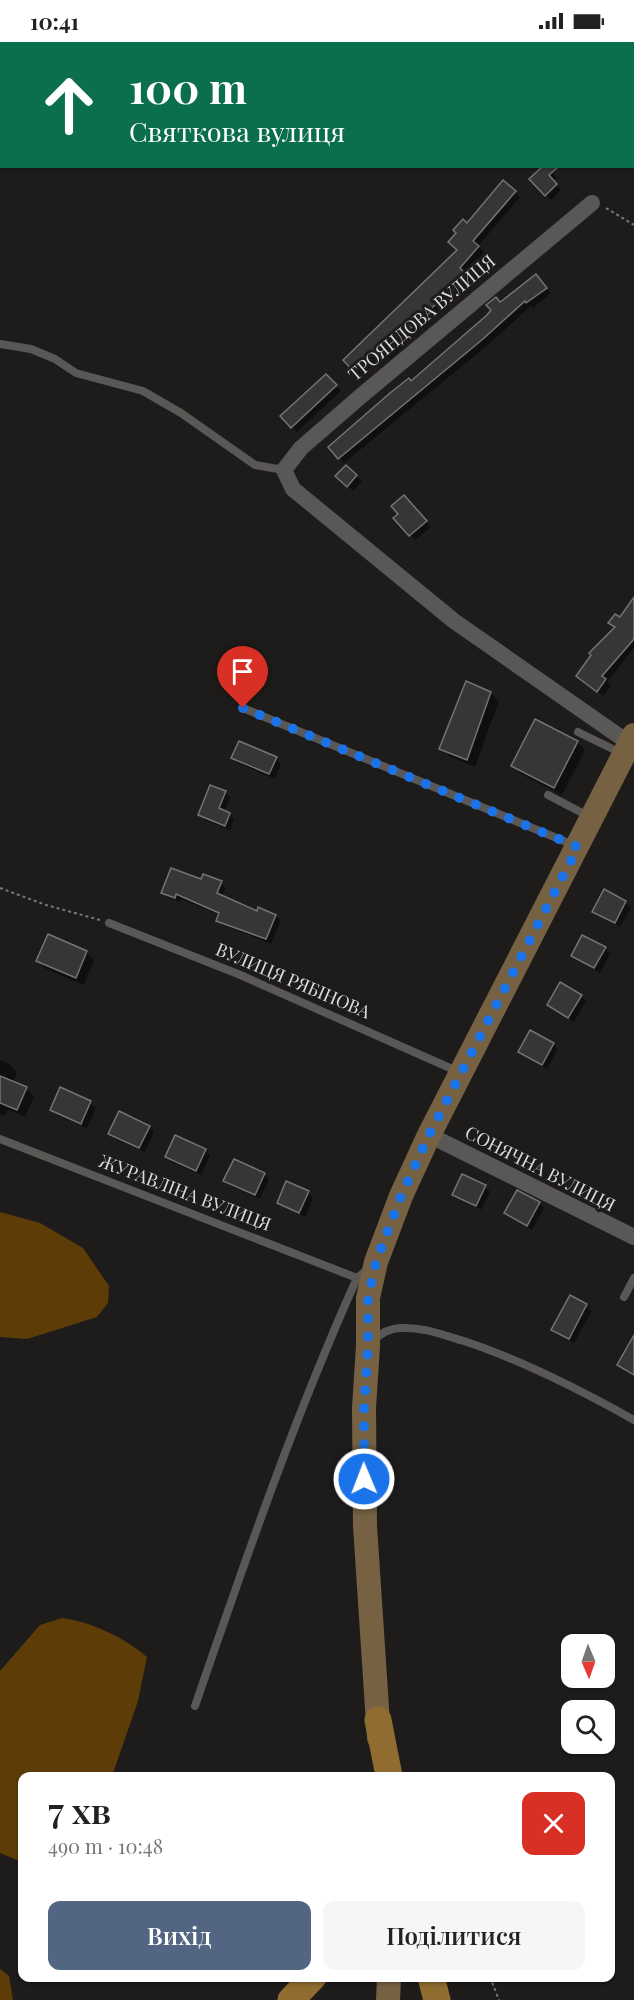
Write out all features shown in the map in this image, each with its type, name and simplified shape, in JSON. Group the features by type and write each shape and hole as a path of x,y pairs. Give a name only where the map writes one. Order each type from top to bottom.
{"main road":[{"path":"381,1772 365,1526 364,1408 368,1298 376,1262 401,1196 429,1135 629,744"},
{"path":"372,1772 378,1720"},
{"path":"378,1720 388,1772"},
{"path":"291,2000 308,1982"},
{"path":"388,2000 389,1982"},
{"path":"432,1982 437,2000"}],"street":[{"name":"ТРОЯНДОВА ВУЛИЦЯ","path":"284,470 301,448 352,403 592,203"},
{"path":"284,470 292,489 454,621 629,744"},
{"name":"СОНЯЧНА ВУЛИЦЯ","path":"429,1135 634,1238"}],"lane":[{"path":"0,344 31,349 55,359 76,373 143,391 181,413 255,465 284,470"},
{"path":"243,708 578,847"},
{"path":"578,732 629,744"},
{"path":"548,795 592,818"},
{"name":"ВУЛИЦЯ РЯБІНОВА","path":"109,923 238,974 462,1073"},
{"name":"ЖУРАВЛІНА ВУЛИЦЯ","path":"0,1139 357,1278"},
{"path":"195,1706 262,1510 314,1374 357,1278 376,1262"},
{"path":"624,1297 634,1278"},
{"path":"368,1346 382,1332 399,1327 430,1330 506,1355 591,1395 634,1420"}],"path":[{"path":"592,203 617,213 634,225"},
{"path":"0,888 46,905 109,923"},
{"path":"492,1982 499,2000"}],"shaded area":[{"path":"0,1212 40,1223 83,1248 109,1286 108,1303 97,1317 27,1339 0,1337"},
{"path":"62,1618 85,1623 129,1643 147,1657 138,1701 113,1772 18,1772 18,1860 0,1853 0,1671 40,1625"},
{"path":"0,1969 9,1976 13,2000 0,2000"}],"building":[{"path":"541,168 557,168 549,175 557,184 545,196 529,179"},
{"path":"503,180 516,191 473,241 479,246 460,268 469,277 428,311 384,355 377,349 354,372 343,360 457,250 448,242 456,233 453,230 463,219 467,223"},
{"path":"536,274 547,288 526,303 525,301 483,339 338,459 328,447 390,393 409,378 411,381 487,315 491,310 486,305 496,297 500,302"},
{"path":"326,374 337,385 291,428 280,416"},
{"path":"346,465 357,475 347,487 335,476"},
{"path":"404,495 427,521 409,536 393,518 398,514 391,506"},
{"path":"634,597 634,639 602,676 606,679 597,692 576,676 591,655 589,653 615,627 608,623 615,614 620,617"},
{"path":"466,681 491,692 467,760 439,749"},
{"path":"535,719 578,741 554,788 511,766"},
{"path":"239,741 277,757 269,774 231,758"},
{"path":"210,785 226,791 219,808 230,813 225,826 198,815"},
{"path":"171,868 201,879 203,874 222,881 217,893 257,911 258,907 276,915 266,939 216,921 219,913 176,894 175,898 161,893"},
{"path":"604,889 626,901 615,923 592,912"},
{"path":"48,934 87,951 76,978 36,961"},
{"path":"582,935 606,947 594,968 571,956"},
{"path":"560,982 582,995 568,1018 547,1005"},
{"path":"530,1030 554,1043 542,1065 518,1052"},
{"path":"0,1076 27,1087 17,1110 0,1103"},
{"path":"60,1087 91,1101 81,1124 50,1110"},
{"path":"119,1111 150,1126 139,1148 108,1134"},
{"path":"175,1135 206,1149 196,1171 165,1157"},
{"path":"234,1159 265,1173 255,1195 223,1181"},
{"path":"462,1174 486,1185 476,1206 452,1195"},
{"path":"286,1181 309,1191 299,1213 277,1203"},
{"path":"517,1190 540,1202 527,1226 504,1213"},
{"path":"570,1295 587,1304 569,1339 551,1330"},
{"path":"634,1335 634,1375 617,1365"}],"route":[{"path":"243,708 578,847 429,1135 401,1196 376,1262 368,1298 364,1479"}]}
